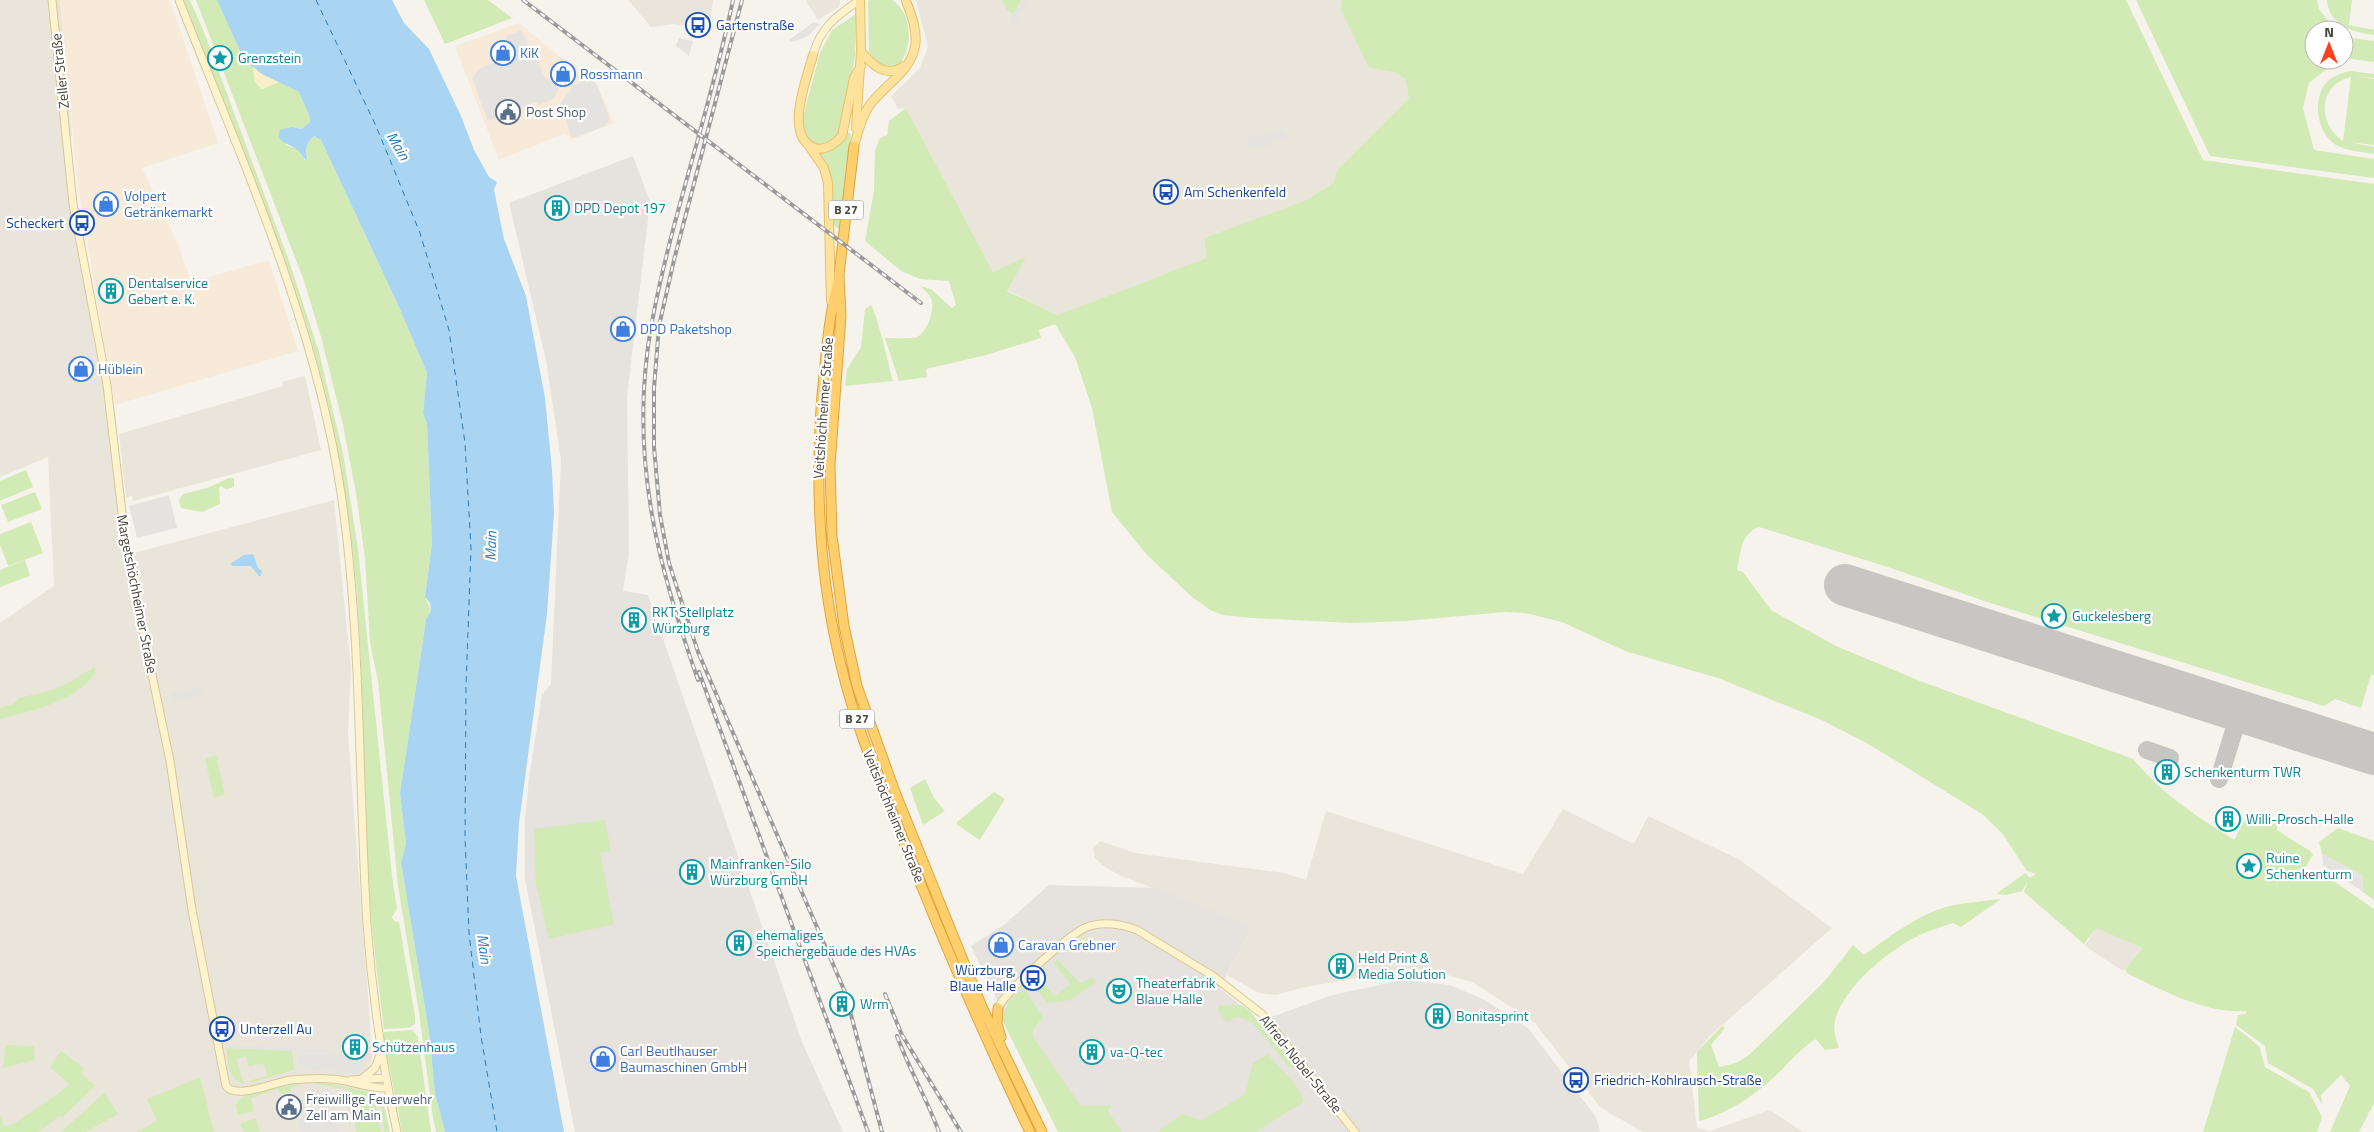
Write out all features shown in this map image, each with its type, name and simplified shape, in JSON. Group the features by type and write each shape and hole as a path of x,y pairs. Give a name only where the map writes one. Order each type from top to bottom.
{"highway":[{"name":"Veitshöchheimer Straße","path":"854,146 839,275 831,309 818,446 823,568 840,661 865,745 972,1009 1030,1132"},
{"name":"Veitshöchheimer Straße","path":"839,275 841,316 832,429 830,510 834,571 857,686 895,792 982,1007 1042,1132"},
{"path":"998,1008 997,1024 1009,1053 1007,1060"}],"main road":[{"name":"B 27","path":"854,146 861,66 860,0"},
{"path":"854,146 860,125 870,105 898,77 914,54 918,43 905,1"},
{"path":"861,51 870,62 884,70 898,70 908,64"},
{"path":"813,55 798,119 798,130 803,141 809,146 824,168 828,183 831,309"},
{"path":"809,146 818,149 827,148 842,136 854,78 861,66"}],"street":[{"name":"Zeller Straße","path":"52,0 67,143"},
{"path":"179,0 281,262 313,363 334,451 353,598 368,927 387,1088 397,1132"},
{"path":"813,55 822,32 847,8 860,0"},
{"name":"Margetshöchheimer Straße","path":"67,143 73,204 107,385 127,555 170,760 192,910 226,1086 230,1091 239,1093 278,1081 321,1078 344,1081"},
{"name":"Alfred-Nobel-Straße","path":"998,1008 1010,992 1081,931 1097,925 1126,926 1213,976 1262,1014 1355,1132"},
{"path":"360,1080 375,1068 382,1052"},
{"path":"344,1081 386,1078"},
{"path":"344,1081 372,1088 387,1088"}],"shaded area":[{"path":"0,0 60,0 72,136 63,139 69,204 102,374 126,555 334,500 351,668 348,734 371,1035 372,1057 370,1069 372,1098 378,1098 384,1132 0,1132 0,623 54,586 48,457 0,477"},
{"path":"60,0 170,0 218,143 142,168 177,242 191,282 269,260 298,351 115,405 78,188"},
{"path":"628,0 713,0 709,30 674,24 651,27"},
{"path":"840,0 840,3 839,7 818,20 806,1"},
{"path":"916,0 1342,0 1342,10 1369,68 1394,72 1405,79 1409,98 1337,170 1333,183 1306,200 1204,238 1208,258 1058,315 1007,290 993,272 906,108 898,109 891,96 920,68 928,47"},
{"path":"1022,0 1028,0 1013,27 1008,24"},
{"path":"814,22 820,24 808,36 793,42 789,40"},
{"path":"519,23 581,74 596,83 614,123 571,140 564,134 499,160 455,46"},
{"path":"521,30 545,77 559,88 554,99 538,105 536,102 488,121 472,78 480,68 513,56 506,36"},
{"path":"679,38 693,41 689,56 676,46"},
{"path":"589,80 596,83 610,119 605,126 572,138 560,104 574,85"},
{"path":"1283,128 1288,136 1265,147 1248,146 1248,136 1265,136"},
{"path":"633,156 650,202 627,397 629,552 623,591 648,595 802,1042 843,1132 575,1132 525,879 525,819 529,778 542,695 551,684 561,460 546,360 509,203"},
{"path":"305,376 321,450 133,501 132,496 126,497 119,434 283,386 282,382"},
{"path":"169,495 177,528 137,538 129,506"},
{"path":"202,686 203,694 174,701 172,693"},
{"path":"1563,809 1634,844 1648,816 1740,860 1832,928 1711,1035 1689,1061 1697,1128 1710,1131 1770,1110 1803,1132 1643,1132 1601,1108 1534,1022 1472,982 1437,972 1406,969 1301,988 1276,995 1259,993 1227,975 1252,926 1121,876 1105,867 1095,858 1093,849 1100,841 1135,853 1284,873 1306,880 1326,811 1523,874"},
{"path":"2322,854 2362,875 2363,892 2323,865"},
{"path":"667,871 669,887 643,891 640,874"},
{"path":"1049,885 1157,888 1252,926 1220,988 1259,1021 1333,995 1403,980 1450,985 1485,1000 1528,1028 1596,1117 1600,1132 1060,1132 971,946 1005,924"},
{"path":"2096,927 2143,948 2123,971 2085,946"},
{"path":"1053,963 1070,984 1054,996 1038,975"},
{"path":"1173,966 1219,993 1209,1003 1165,980"},
{"path":"1068,1035 1082,1063 1104,1088 1090,1098 1054,1045"},
{"path":"229,1045 329,1050 329,1053 229,1048"},
{"path":"297,1053 336,1055 337,1060 337,1055 341,1055 340,1071 305,1070 305,1065 297,1065"},
{"path":"342,1055 365,1056 363,1069 354,1074 341,1073"},
{"path":"648,1079 648,1082 597,1092 596,1088"},
{"path":"329,1112 334,1113 336,1117 337,1132 301,1132 297,1121"}],"green space":[{"path":"183,0 190,0 206,37 289,261 319,352 343,453 358,549 397,909 392,917 394,921 399,922 415,1016 415,1024 409,1028 384,1029 368,882 361,673 355,573 339,458 327,400 312,342 273,226"},
{"path":"196,0 217,0 244,60 253,67 255,82 262,89 279,82 299,92 309,115 310,123 302,129 292,127 286,145 297,149 305,160 308,160 307,144 314,136 321,140 399,307 427,373 423,413 427,424 432,543 425,596 431,611 426,619 400,793 406,844 401,862 429,1032 435,1093 445,1132 436,1132 433,1118 419,1013 398,886 378,681 370,642 365,558 356,493 343,425 321,337 304,281"},
{"path":"424,0 488,0 512,18 445,44"},
{"path":"892,0 904,13 909,31 907,49 899,65 890,67 881,65 874,60 869,52 868,1"},
{"path":"1002,0 1021,0 1014,14 1007,10"},
{"path":"1342,0 2126,0 2203,160 2374,184 2374,675 2371,675 2361,708 2335,699 2324,706 1984,601 1891,568 1759,527 1745,538 1737,570 1743,572 1771,610 1836,646 1920,681 2133,759 2168,794 2234,840 2250,811 2277,825 2277,830 2310,851 2313,855 2301,874 2309,878 2319,871 2374,909 2374,1103 2359,1132 2330,1132 2350,1086 2341,1075 2321,1095 2322,1105 2313,1089 2268,1063 2265,1046 2236,1025 2238,1015 2245,1014 2247,1011 2231,1011 2201,1005 2171,994 2128,974 2125,969 2143,948 2096,928 2084,944 2024,892 2028,881 2022,891 2006,895 1996,894 2025,873 2030,878 2036,874 2027,871 2002,833 1982,814 1870,745 1824,721 1718,678 1625,651 1562,622 1525,613 1505,612 1406,621 1352,623 1253,618 1223,615 1210,610 1191,596 1147,555 1112,512 1092,408 1075,357 1055,324 1039,330 1041,338 986,355 926,369 927,377 899,381 885,338 915,338 924,331 931,316 932,302 928,293 920,286 931,289 952,308 956,305 949,281 920,279 901,271 865,241 874,191 875,150 880,138 887,135 889,121 906,108 993,272 1026,257 1007,291 1058,315 1207,258 1204,238 1306,200 1333,183 1337,170 1409,98 1405,79 1394,72 1369,68 1341,10"},
{"path":"2136,0 2317,0 2319,9 2327,20 2304,20 2304,70 2325,70 2309,83 2303,108 2314,150 2374,159 2374,178 2210,156"},
{"path":"2327,0 2352,0 2350,20 2335,20 2329,9"},
{"path":"856,14 855,56 841,129 833,141 820,145 814,144 804,134 802,120 820,53 832,30"},
{"path":"2354,26 2374,30 2374,35 2354,30"},
{"path":"2354,38 2374,41 2374,62 2354,59"},
{"path":"2350,71 2374,74 2374,78 2354,76 2374,79 2374,145 2347,142 2374,147 2374,154 2350,150 2336,145 2329,139 2320,123 2318,104 2323,87 2331,78","holes":["2351,77 2343,141 2329,125 2325,115 2325,105 2327,96 2332,88 2340,81"]},
{"path":"847,132 851,134 840,230 832,224 818,153 836,147"},
{"path":"871,305 893,381 845,386 847,369 861,347 865,309"},
{"path":"26,470 33,487 0,501 0,481"},
{"path":"229,478 234,478 234,487 226,489 221,486 219,488 220,504 202,512 181,508 179,500 183,494 207,488"},
{"path":"35,492 42,509 8,522 1,505"},
{"path":"31,522 43,553 8,566 0,545 0,534"},
{"path":"25,560 30,576 0,587 0,570"},
{"path":"95,667 95,673 76,692 52,704 0,719 0,708 13,704 19,698 49,691 68,683"},
{"path":"216,755 225,794 214,798 205,759"},
{"path":"925,779 934,798 945,811 923,825 910,788"},
{"path":"994,792 1005,799 980,840 957,825 957,822"},
{"path":"605,820 611,851 600,852 614,924 549,939 536,884 534,829"},
{"path":"2338,828 2374,841 2374,900 2363,892 2362,875 2322,854 2319,842"},
{"path":"2001,899 1961,927 1953,923 1908,941 1869,970 1847,995 1839,1008 1834,1028 1839,1048 1825,1050 1816,1039 1803,1048 1754,1094 1728,1110 1699,1121 1697,1052 1722,1026 1725,1028 1711,1045 1719,1067 1736,1063 1749,1055 1824,982 1853,945 1864,955 1907,925 1943,908"},
{"path":"1057,959 1080,983 1092,978 1097,982 1070,1000 1047,1003 1031,981 1038,975 1055,996 1070,983 1053,963"},
{"path":"1023,987 1043,1017 1033,1030 1033,1037 1081,1106 1111,1105 1107,1110 1122,1132 1058,1132 1002,1020 1008,1002"},
{"path":"1241,1005 1250,1011 1296,1068 1289,1067 1252,1022 1237,1017 1226,1022 1218,1010 1218,1006"},
{"path":"2235,1027 2259,1046 2265,1067 2309,1092 2322,1117 2317,1132 2203,1132"},
{"path":"412,1030 418,1037 431,1132 402,1132 384,1039 384,1032"},
{"path":"6,1045 34,1046 35,1060 3,1068"},
{"path":"226,1048 292,1051 294,1070 250,1083 249,1081 267,1076 263,1063 249,1067 246,1056 236,1059 244,1084 235,1078 230,1070"},
{"path":"61,1051 84,1068 81,1073 95,1086 63,1117 59,1116 39,1132 0,1132 0,1116 5,1127 15,1123 70,1085 50,1067"},
{"path":"1268,1054 1294,1082 1303,1102 1256,1132 1157,1132 1182,1114 1202,1120 1245,1094 1253,1063"},
{"path":"200,1077 214,1132 137,1132 157,1121 147,1099"},
{"path":"316,1081 370,1092 372,1102 375,1103 381,1132 356,1132 352,1093 346,1089 316,1084"},
{"path":"302,1084 291,1088 291,1091 280,1094 278,1089 251,1098 254,1111 238,1115 236,1104 248,1095 266,1089"},
{"path":"104,1093 118,1114 86,1132 61,1132"},
{"path":"379,1097 385,1109 390,1132 384,1132"},
{"path":"256,1118 260,1132 243,1132 240,1124"}],"sand":[{"path":"253,67 279,82 262,89 255,82"}],"water":[{"name":"Main","path":"217,0 392,0 404,23 429,49 461,116 474,150 489,177 497,182 494,190 504,239 526,296 545,398 552,470 554,513 547,614 519,823 516,876 564,1132 445,1132 435,1093 429,1032 401,862 406,844 400,793 426,619 431,611 430,603 425,597 432,543 427,424 423,413 427,373 399,307 321,140 314,136 307,144 308,161 298,150 278,137 280,130 292,127 302,129 310,122 299,92 262,74 244,60"},
{"path":"253,554 258,568 262,571 261,576 251,566 233,566 230,564 244,555"}],"ferry route":[{"path":"316,0 376,126 420,233 449,330 465,443 471,548 466,686 465,837 469,933 481,1036 497,1132"}],"taxiway":[{"path":"2219,779 2240,711"},
{"path":"2147,750 2170,758"}],"runway":[{"path":"1845,585 2374,754"}],"railway":[{"path":"523,0 921,303"},
{"path":"698,680 672,600 653,520 644,440 644,398 649,339 658,290 713,85 733,0"},
{"path":"742,0 674,260 659,326 654,388 654,447 660,515 669,563 698,652 845,992 882,1132"},
{"path":"699,672 868,1132"},
{"path":"885,994 902,1035 961,1132"},
{"path":"897,1036 939,1132"}],"place":[{"name":"Gartenstraße","path":"698,25"},
{"name":"KiK","path":"503,53"},
{"name":"Grenzstein","path":"220,58"},
{"name":"Rossmann","path":"563,74"},
{"name":"Post Shop","path":"508,112"},
{"name":"Am Schenkenfeld","path":"1166,192"},
{"name":"Volpert Getränkemarkt","path":"106,204"},
{"name":"DPD Depot 197","path":"557,208"},
{"name":"Scheckert","path":"82,223"},
{"name":"Dentalservice Gebert e. K.","path":"111,291"},
{"name":"DPD Paketshop","path":"623,329"},
{"name":"Hüblein","path":"81,369"},
{"name":"Guckelesberg","path":"2054,616"},
{"name":"RKT Stellplatz Würzburg","path":"634,620"},
{"name":"Schenkenturm TWR","path":"2167,772"},
{"name":"Willi-Prosch-Halle","path":"2228,819"},
{"name":"Ruine Schenkenturm","path":"2249,866"},
{"name":"Mainfranken-Silo Würzburg GmbH","path":"692,872"},
{"name":"ehemaliges Speichergebäude des HVAs","path":"739,943"},
{"name":"Caravan Grebner","path":"1001,945"},
{"name":"Held Print & Media Solution","path":"1341,966"},
{"name":"Würzburg, Blaue Halle","path":"1033,978"},
{"name":"Theaterfabrik Blaue Halle","path":"1119,991"},
{"name":"Wrm","path":"842,1004"},
{"name":"Bonitasprint","path":"1438,1016"},
{"name":"Unterzell Au","path":"222,1029"},
{"name":"Schützenhaus","path":"355,1047"},
{"name":"va-Q-tec","path":"1092,1052"},
{"name":"Carl Beutlhauser Baumaschinen GmbH","path":"603,1059"},
{"name":"Friedrich-Kohlrausch-Straße","path":"1576,1080"},
{"name":"Freiwillige Feuerwehr Zell am Main","path":"289,1107"}]}
